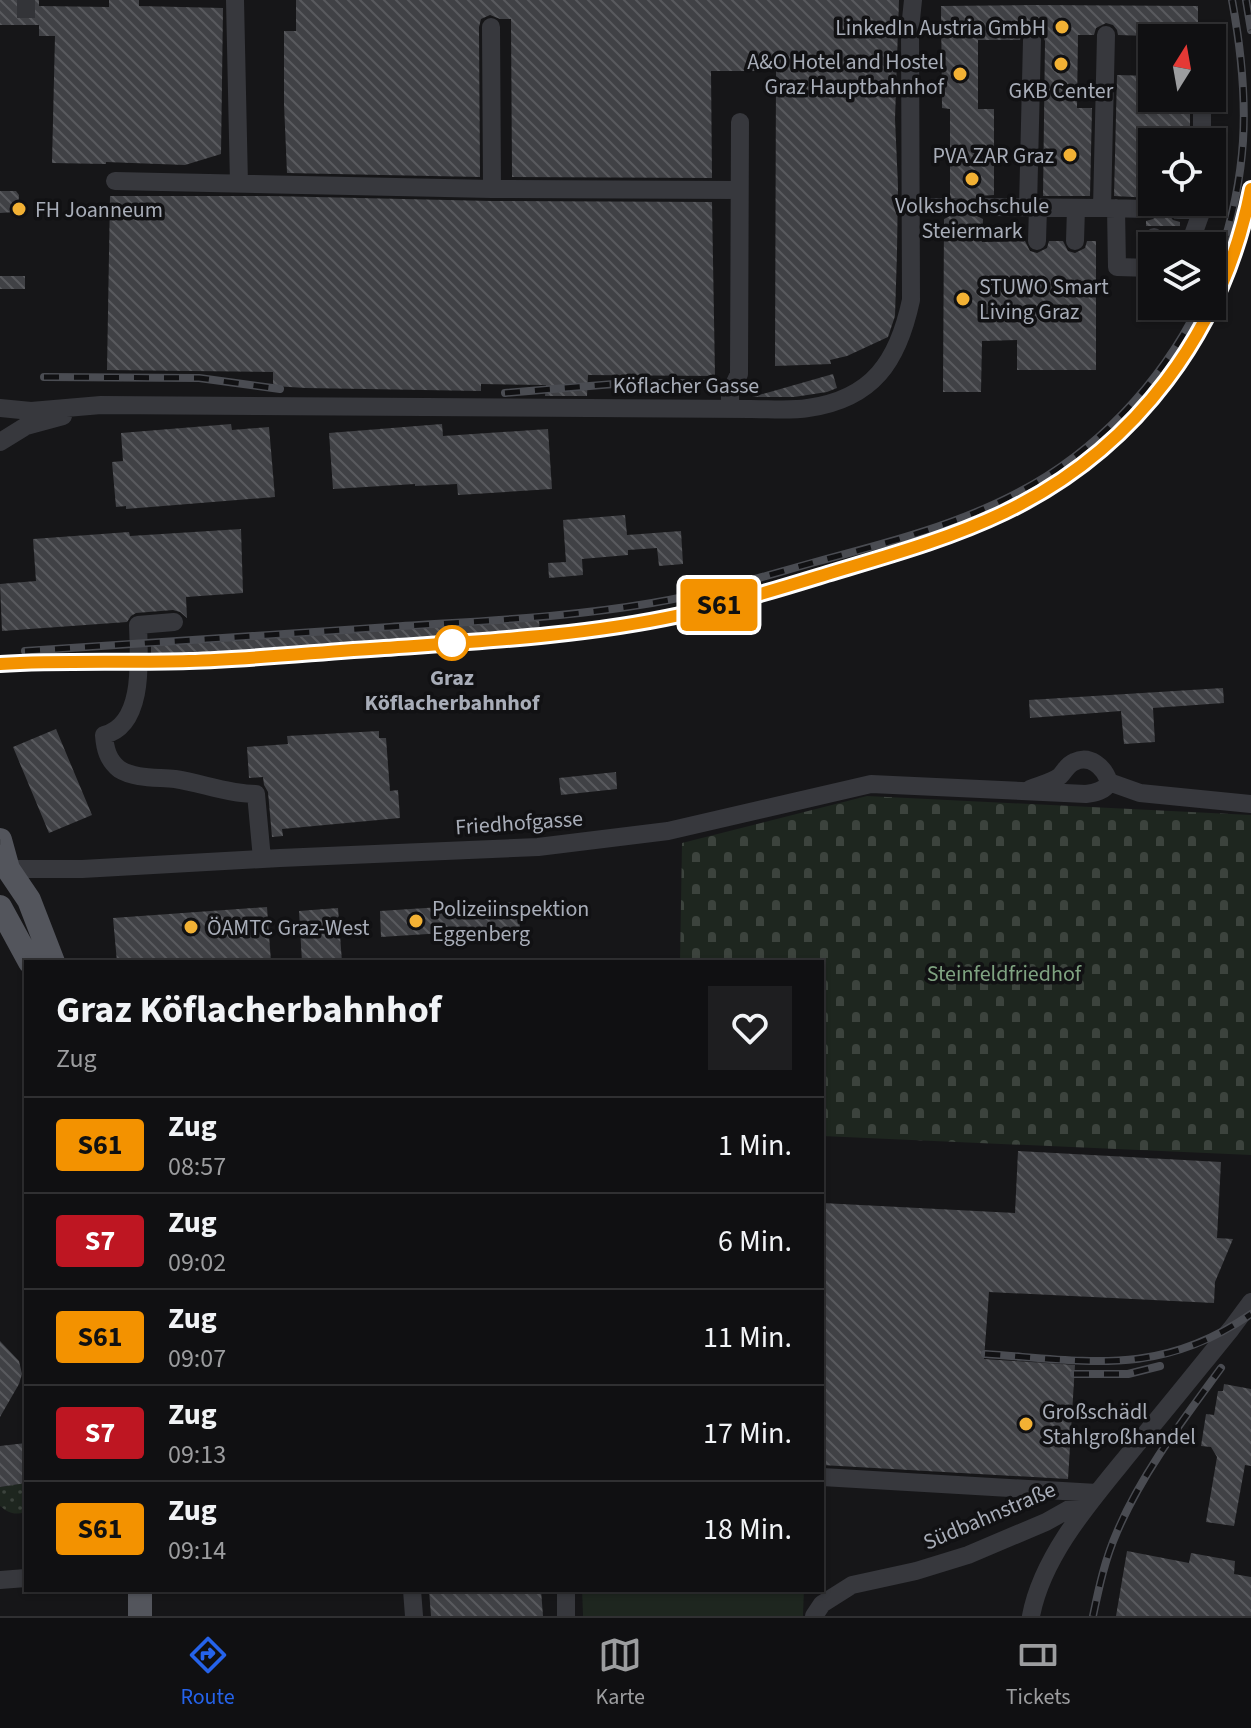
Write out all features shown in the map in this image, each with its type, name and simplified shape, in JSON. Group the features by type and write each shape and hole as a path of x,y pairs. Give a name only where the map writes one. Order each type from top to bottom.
{"main road":[{"path":"0,840 3,871 29,900 52,960"},
{"path":"0,907 29,960"},
{"path":"140,1592 140,1616"}],"street":[{"path":"235,0 239,184"},
{"name":"Köflacher Gasse","path":"0,408 31,411 101,405 730,409 806,408 842,400 866,386 887,365 905,327 911,300 910,29 913,0"},
{"path":"491,27 492,189"},
{"path":"1106,35 1109,208 1117,267 1138,268"},
{"path":"1032,40 1033,207 1037,241"},
{"path":"730,409 730,393 739,374 740,122"},
{"path":"115,181 492,189 739,190"},
{"path":"911,207 944,207"},
{"path":"983,207 1138,209"},
{"path":"1075,241 1076,208"},
{"name":"Köflacher Gasse","path":"0,442 26,426 101,405"},
{"path":"174,622 138,625 137,691 125,721 117,730 104,735 106,750 113,763 126,772 241,794 256,794 262,859"},
{"name":"Friedhofgasse","path":"1028,790 1059,777 1078,760 1094,762 1109,782 1140,793 1251,804"},
{"name":"Friedhofgasse","path":"3,871 538,847 668,831 871,784 1075,794 1096,793 1109,782"},
{"name":"Südbahnstraße","path":"1031,1616 1035,1597 1055,1552 1097,1493 1251,1302"},
{"name":"Südbahnstraße","path":"824,1477 1097,1493"},
{"name":"Südbahnstraße","path":"814,1616 822,1604 852,1585 916,1571 968,1555 1046,1522 1097,1493"},
{"path":"0,1580 24,1578"},
{"path":"412,1592 414,1616"},
{"path":"566,1592 566,1616"}],"green space":[{"name":"Steinfeldfriedhof","path":"867,796 1251,815 1251,1155 824,1136 824,960 680,960 682,843"},
{"path":"24,1483 24,1512 12,1513 0,1506 0,1487"},
{"path":"582,1592 804,1592 803,1616 583,1616"}],"building":[{"path":"0,0 39,0 39,6 109,7 109,0 139,0 139,6 223,8 221,154 185,165 52,163 55,36 39,36 39,25 0,25"},
{"path":"296,0 899,0 895,119 898,186 895,316 888,337 847,356 830,360 831,364 775,366 776,71 711,71 712,178 512,177 511,19 490,15 481,19 479,27 480,177 287,173 284,31 296,31"},
{"path":"941,6 1198,6 1198,24 1138,24 1138,36 1118,35 1113,25 1106,23 1096,28 1094,35 1078,35 1077,108 1092,108 1090,196 1043,196 1045,41 1042,34 1032,28 1022,33 1020,40 978,40 978,109 994,109 994,195 978,196 971,206 973,214 983,219 982,242 1025,241 1030,251 1037,253 1047,248 1049,241 1063,241 1068,251 1075,253 1085,248 1087,241 1096,241 1096,370 1017,370 1017,340 982,341 981,392 943,392 944,219 954,214 956,206 950,197 950,109 942,108"},
{"path":"1117,75 1138,76 1138,112 1190,112 1190,128 1138,128 1138,197 1114,196"},
{"path":"0,191 16,191 19,195 15,212 0,213"},
{"path":"110,196 712,202 715,376 588,375 587,396 545,396 546,385 481,384 481,391 306,388 273,386 273,372 107,370"},
{"path":"1170,216 1180,222 1180,226 1146,226 1146,221"},
{"path":"0,276 25,276 25,289 0,289"},
{"path":"833,374 837,388 827,392 794,397 752,397"},
{"path":"231,424 232,430 269,427 275,497 126,509 126,506 116,507 112,462 123,461 121,433"},
{"path":"442,424 443,436 548,429 552,489 458,495 457,484 333,489 329,433"},
{"path":"625,515 627,535 681,531 683,564 659,566 657,548 628,550 628,555 582,559 583,575 549,578 548,563 566,562 563,520"},
{"path":"241,529 243,593 186,597 187,618 173,610 136,613 127,622 2,631 0,584 36,581 33,539"},
{"path":"539,620 540,632 151,659 151,646"},
{"path":"1223,688 1224,703 1153,708 1155,742 1124,744 1121,711 1030,718 1029,700"},
{"path":"56,729 92,815 49,833 13,747"},
{"path":"379,731 379,738 386,738 390,791 398,790 400,818 282,829 283,836 272,837 268,792 263,777 249,778 247,747 288,744 287,736"},
{"path":"616,772 617,789 561,795 559,778"},
{"path":"518,902 520,928 381,937 380,911"},
{"name":"ÖAMTC Graz-West","path":"267,907 271,960 117,960 113,918"},
{"path":"338,908 342,960 302,960 299,911"},
{"path":"1018,1151 1221,1162 1217,1238 1233,1239 1215,1282 1214,1303 989,1292 984,1359 1075,1365 1068,1479 824,1465 824,1203 1015,1213"},
{"path":"0,1341 19,1361 22,1374 0,1417"},
{"path":"1224,1384 1251,1389 1251,1466 1245,1465 1234,1526 1206,1522 1217,1457 1211,1447 1201,1446 1206,1414 1214,1415 1218,1391 1223,1391"},
{"path":"24,1443 24,1483 0,1487 0,1446"},
{"path":"1127,1551 1189,1563 1191,1553 1235,1561 1234,1574 1251,1577 1251,1616 1116,1616"},
{"path":"429,1592 541,1592 543,1616 431,1616"}],"tunnel":[{"path":"26,0 26,25"},
{"path":"944,207 983,207"}],"railway":[{"path":"1226,234 1240,174 1244,107 1232,0"},
{"path":"1246,0 1251,30"},
{"path":"0,664 194,661 595,630 666,618 737,601 964,531 1008,511 1055,484 1097,453 1134,418 1167,379 1196,336 1219,290 1238,241 1251,189"},
{"path":"25,651 521,618 619,608 715,590 896,540 995,504 1047,476 1074,457 1100,436 1145,389 1191,320"},
{"path":"44,377 199,378 280,389"},
{"path":"505,393 626,383 703,383"},
{"path":"985,1354 1090,1361 1154,1356 1186,1348 1218,1334 1251,1314"},
{"path":"1074,1374 1128,1374 1160,1366"},
{"path":"1093,1616 1109,1552 1127,1510 1164,1447 1221,1368"}],"train":[{"name":"S61","path":"0,664 194,661 510,639 595,630 682,615 748,598 925,544 970,527 1005,513 1075,470 1111,442 1161,388 1198,334 1222,287 1243,225 1251,189"}],"place":[{"name":"LinkedIn Austria GmbH","path":"1062,27"},
{"name":"GKB Center","path":"1061,64"},
{"name":"A&O Hotel and Hostel Graz Hauptbahnhof","path":"960,74"},
{"name":"PVA ZAR Graz","path":"1070,155"},
{"name":"Volkshochschule Steiermark","path":"972,179"},
{"name":"FH Joanneum","path":"19,209"},
{"name":"STUWO Smart Living Graz","path":"963,299"},
{"name":"Graz Köflacherbahnhof","path":"452,643"},
{"name":"Polizeiinspektion Eggenberg","path":"416,921"},
{"name":"ÖAMTC Graz-West","path":"191,927"},
{"name":"Großschädl Stahlgroßhandel","path":"1026,1424"}]}
